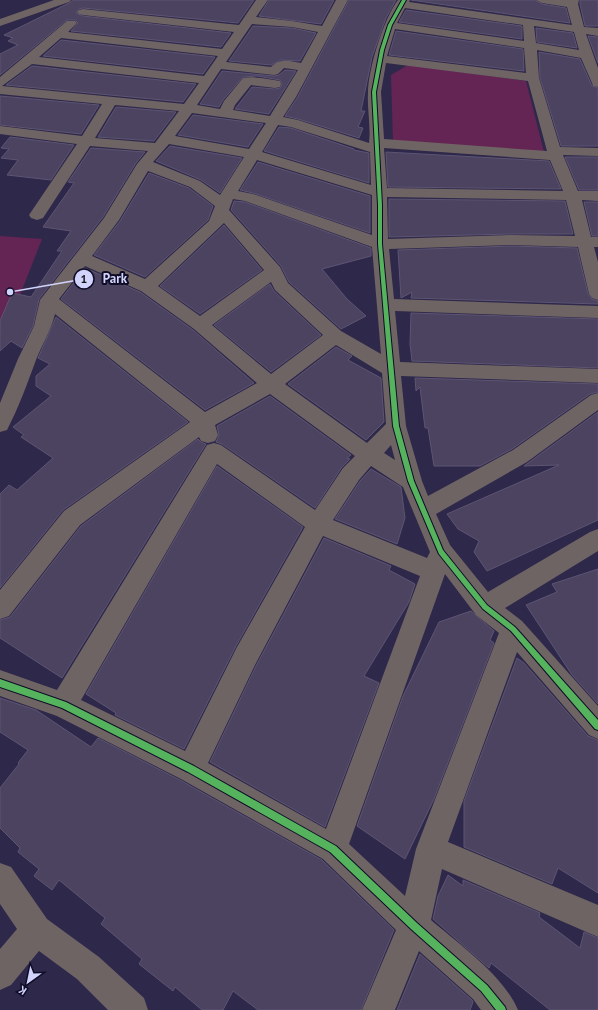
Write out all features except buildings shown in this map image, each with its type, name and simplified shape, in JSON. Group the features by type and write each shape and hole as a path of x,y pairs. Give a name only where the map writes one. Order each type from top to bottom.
{"street":[{"path":"0,23 66,0"},
{"path":"0,83 29,60 96,0"},
{"path":"0,424 11,401 27,359 43,326 49,300 111,220 144,164 163,144 262,0"},
{"path":"147,287 216,223 224,203 274,121 342,0"},
{"path":"542,0 573,2 579,30 587,56 598,83"},
{"path":"333,849 437,562 423,510 411,481 396,426 390,369 380,244 374,92 380,59 390,25 403,2 598,32"},
{"path":"83,12 246,24 292,24 325,30"},
{"path":"528,21 533,78 555,154 590,241 598,294"},
{"path":"390,25 529,45 587,56"},
{"path":"59,34 226,53"},
{"path":"380,59 533,78"},
{"path":"29,60 207,80"},
{"path":"218,65 274,71 281,64 305,67"},
{"path":"225,113 229,104 248,81 294,86"},
{"path":"0,90 188,108 293,123 377,146 555,154 598,152"},
{"path":"37,216 111,100"},
{"path":"0,130 86,141 163,144 253,154 379,192 598,196"},
{"path":"144,164 195,184 224,203 274,271 281,286 335,336 390,369 598,376"},
{"path":"224,203 248,197 380,244 511,240 590,241"},
{"path":"82,258 147,287 200,325 271,384 369,455 411,481"},
{"path":"200,325 274,271"},
{"path":"49,300 204,422 214,452 318,524 437,562 485,607 513,629 598,726"},
{"path":"386,305 598,312"},
{"path":"0,608 72,518 204,422 271,384 335,336"},
{"path":"423,510 520,456 598,400"},
{"path":"191,769 246,656 318,524 351,474 396,426"},
{"path":"63,705 214,452"},
{"path":"485,607 598,539"},
{"path":"378,1010 414,926 431,849 513,629"},
{"path":"0,683 63,705 191,769 333,849 414,926 484,988 502,1010"},
{"path":"431,849 598,921"},
{"path":"0,878 36,930 88,968 132,1010"},
{"path":"0,974 36,930"}],"shaded area":[{"path":"408,65 526,81 544,152 393,142 391,75"},
{"path":"0,236 42,239 0,346"}],"cycle path":[{"path":"404,0 390,25 382,50 374,92 380,205 380,244 396,426 411,481 441,552 485,607 513,629 598,726"},
{"path":"0,683 63,705 191,769 333,849 414,926 484,988 502,1010"}],"place":[{"name":"Park","path":"10,292"}]}
